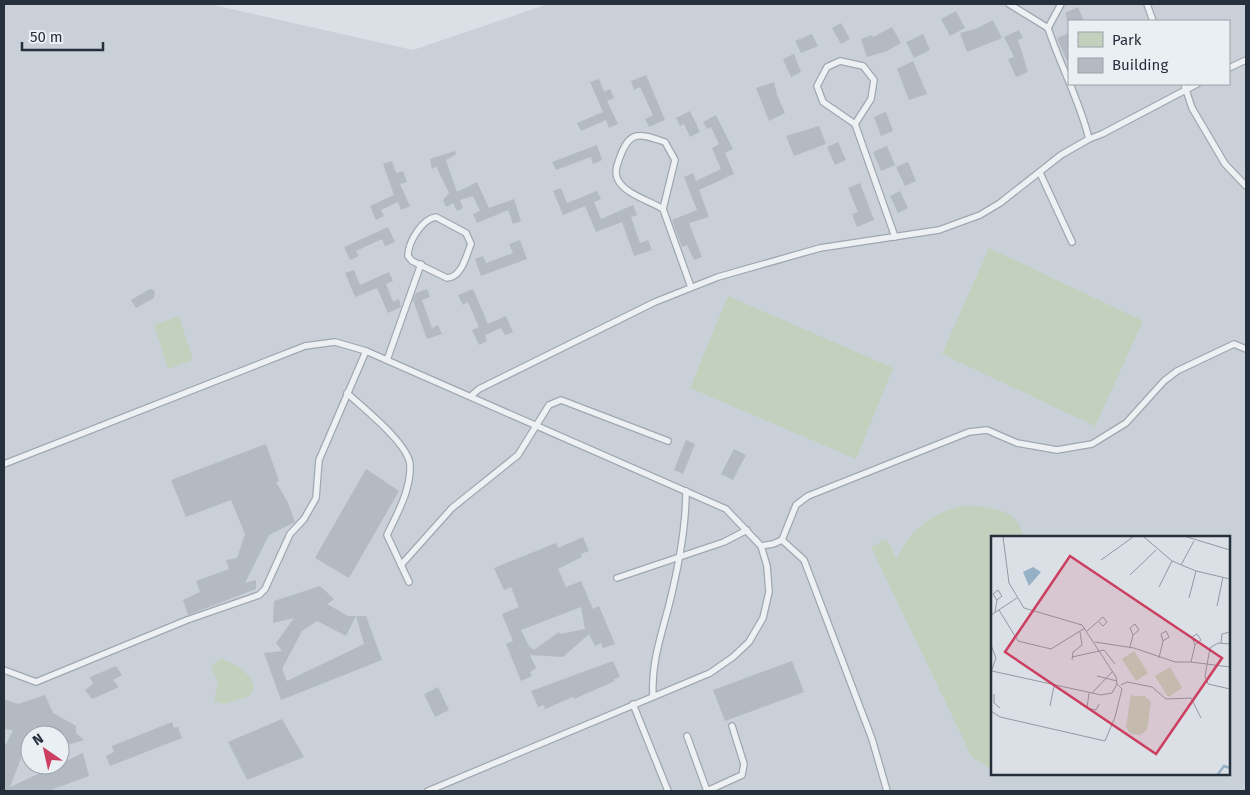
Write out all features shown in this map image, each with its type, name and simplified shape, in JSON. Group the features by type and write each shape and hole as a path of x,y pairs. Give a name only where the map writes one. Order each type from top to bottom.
{"lane":[{"path":"1009,4 1048,28 1068,81"},
{"path":"1048,28 1061,4"},
{"path":"1147,4 1153,20"},
{"path":"1230,68 1246,60"},
{"path":"855,124 871,99 874,80 863,66 840,61 833,63 827,67 817,86 819,95 830,108 855,124 895,237"},
{"path":"1070,85 1085,122 1089,139"},
{"path":"471,396 479,389 655,302 691,287 758,264 820,248 939,230 980,215 1000,203 1061,155 1089,139 1153,108 1185,86 1192,108 1225,164 1246,186"},
{"path":"663,208 625,189 618,179 616,169 625,144 632,137 642,135 665,142 675,160 663,208 691,287"},
{"path":"1040,173 1072,242"},
{"path":"436,217 466,233 471,244 457,275 447,278 421,264 412,261 408,256 408,249 425,222 436,217"},
{"path":"387,360 421,264"},
{"path":"4,464 305,346 335,342 366,351 726,509 760,546 767,566 769,592 763,618 749,642 733,657 710,672 428,791"},
{"path":"760,546 782,540 796,505 808,496 969,432 986,430 1017,443 1057,450 1092,444 1126,423 1164,381 1177,371 1234,344 1246,350"},
{"path":"4,670 36,682 186,620 259,595 265,589 290,534 304,519 316,498 318,460 366,351"},
{"path":"347,393 403,448 410,464 407,491 387,535 409,582"},
{"path":"401,565 452,508 518,455 549,405 561,400 668,441"},
{"path":"653,696 652,667 671,597 685,515 686,492"},
{"path":"617,578 733,539 747,530"},
{"path":"782,540 804,560 872,738 887,791"},
{"path":"633,704 668,791"},
{"path":"687,736 707,791 742,775 744,764 732,726"}],"shaded area":[{"path":"4,4 209,4 413,50 548,4 1246,4 1246,791 4,791"}],"green space":[{"path":"989,248 1143,321 1095,426 942,354"},
{"path":"728,296 893,368 856,459 690,388"},
{"path":"179,316 193,360 168,369 154,325"},
{"path":"963,506 976,506 1005,512 1017,522 1024,536 991,536 991,769 972,757 871,547 886,539 897,559 909,539 923,524 941,513"},
{"path":"221,658 241,669 248,676 254,686 250,696 224,704 214,701 218,681 211,666"}],"building":[{"path":"1078,7 1084,20 1068,21 1065,13"},
{"path":"956,11 965,28 950,36 941,19"},
{"path":"993,20 1002,38 967,52 960,33 975,29"},
{"path":"841,23 850,39 841,44 832,28"},
{"path":"892,27 901,43 887,51 867,57 861,39 872,35 873,37"},
{"path":"1019,30 1023,38 1018,40 1028,72 1016,77 1008,59 1014,57 1004,37"},
{"path":"1068,33 1068,63 1057,38"},
{"path":"812,34 818,46 801,53 795,41"},
{"path":"923,34 930,50 914,58 906,42"},
{"path":"794,54 801,72 791,77 783,59"},
{"path":"913,61 927,94 909,100 897,69"},
{"path":"646,75 665,120 649,127 645,119 653,115 640,87 634,90 631,81"},
{"path":"599,79 604,92 610,89 614,98 607,101 618,124 609,128 606,120 581,131 577,123 603,112 590,82"},
{"path":"774,82 777,95 785,113 769,121 756,88"},
{"path":"690,111 700,132 690,137 684,124 680,126 676,118"},
{"path":"886,112 893,131 881,136 874,117"},
{"path":"716,115 733,149 725,153 734,174 699,190 709,217 689,223 702,257 694,260 687,245 682,247 672,220 697,210 684,177 693,173 696,181 721,169 712,148 719,144 711,127 707,129 703,122"},
{"path":"819,126 826,144 794,156 786,136"},
{"path":"838,142 846,160 835,165 827,147"},
{"path":"597,145 602,160 593,164 591,157 556,170 552,162"},
{"path":"887,146 895,165 881,171 873,152"},
{"path":"455,151 456,154 446,160 457,192 477,182 489,208 514,199 521,221 513,224 508,210 477,223 473,214 480,211 473,196 460,200 463,208 457,211 453,203 446,207 443,200 449,193 436,166 432,169 430,159"},
{"path":"392,161 396,173 403,171 407,182 400,184 410,206 401,210 398,202 381,210 384,216 376,220 370,206 394,195 383,164"},
{"path":"908,162 916,181 905,186 896,167"},
{"path":"860,183 874,220 857,227 852,214 858,212 848,188"},
{"path":"561,188 567,203 597,191 601,199 594,202 601,219 633,205 637,215 631,217 640,243 648,240 652,250 634,256 622,222 596,232 585,206 563,215 553,191"},
{"path":"900,191 908,208 898,213 890,196"},
{"path":"388,227 395,242 385,246 382,239 356,251 359,256 350,260 344,247"},
{"path":"520,240 527,259 481,276 475,259 483,256 486,263 513,253 509,244"},
{"path":"354,270 360,285 389,272 393,281 386,284 393,302 399,299 401,307 388,313 377,288 355,297 345,273"},
{"path":"150,289 155,291 154,298 136,308 131,300"},
{"path":"427,289 430,297 422,300 432,328 438,325 442,334 427,339 413,300 416,293"},
{"path":"473,289 488,324 506,316 513,332 505,335 501,328 485,335 487,341 479,345 472,330 479,327 468,302 463,305 458,295"},
{"path":"686,440 695,444 683,474 674,470"},
{"path":"266,444 279,481 276,482 288,503 295,522 269,535 245,583 256,580 256,589 188,615 183,600 200,592 196,581 229,569 226,560 237,558 245,534 231,500 186,517 171,480"},
{"path":"734,449 746,455 733,480 721,474"},
{"path":"366,469 399,491 349,578 315,558"},
{"path":"583,537 589,551 581,554 582,557 558,569 566,587 581,581 593,609 599,606 615,644 603,648 601,643 595,646 589,634 563,657 530,655 536,668 530,672 532,676 521,681 506,644 513,641 502,614 519,607 511,587 504,590 494,568 556,543 558,548","holes":["581,607 585,629 560,634 559,632 534,650 529,646 521,630"]},
{"path":"320,586 334,599 327,604 348,616 356,616 366,616 382,660 281,700 264,653 282,651 276,643 294,618 273,623 274,601","holes":["356,616 364,644 287,681 282,669 302,631 317,621 346,636"]},
{"path":"613,661 620,677 614,679 615,681 545,709 544,705 538,707 531,691"},
{"path":"792,661 804,692 725,721 713,690"},
{"path":"116,666 122,675 113,680 119,687 92,699 85,690 93,684 90,677"},
{"path":"438,687 449,710 435,717 424,694"},
{"path":"45,695 53,713 76,726 76,733 84,740 70,744 70,725 20,725 20,761 10,787 36,775 70,775 70,759 83,753 89,776 48,791 4,791 4,748 13,730 4,729 4,699 18,704"},
{"path":"282,719 304,757 247,780 228,742"},
{"path":"172,722 174,728 178,727 182,738 110,766 106,756 114,752 112,746"}]}
